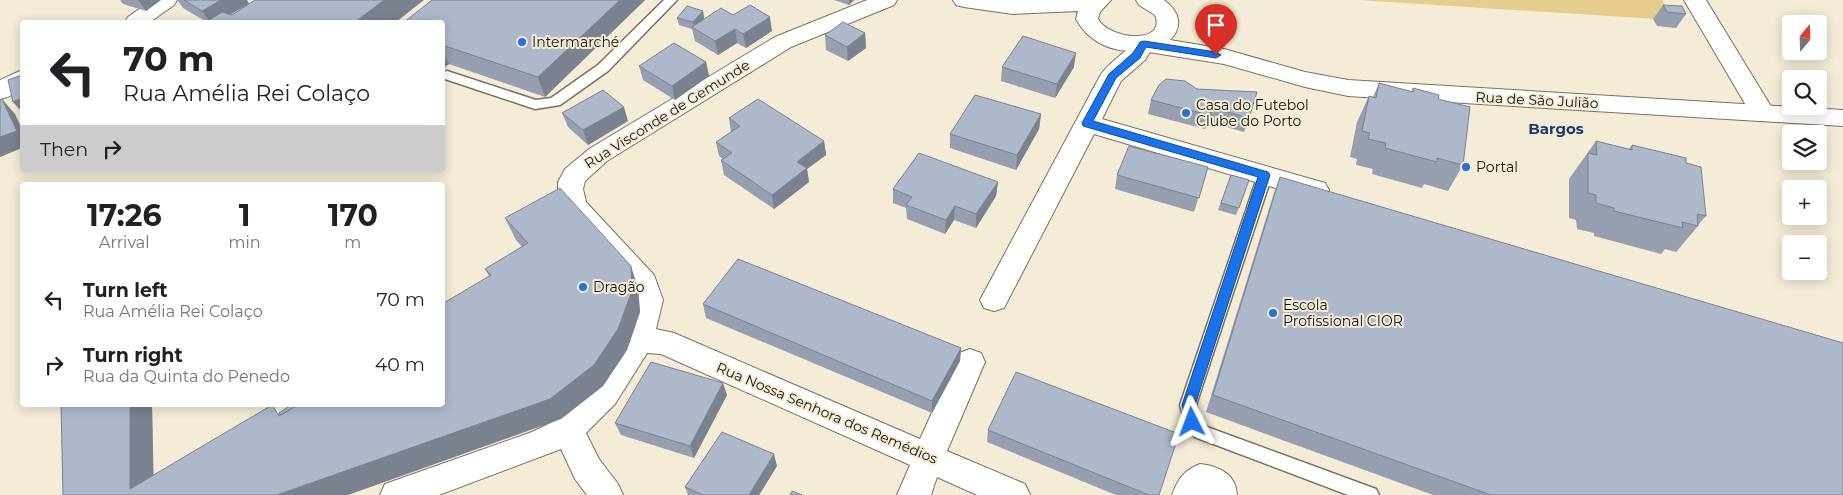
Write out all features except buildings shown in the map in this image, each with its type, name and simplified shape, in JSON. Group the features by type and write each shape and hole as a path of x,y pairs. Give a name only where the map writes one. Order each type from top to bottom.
{"street":[{"path":"139,20 166,0"},
{"name":"Rua Visconde de Gemunde","path":"397,495 542,443 568,430 604,395 639,340 649,300 644,283 574,206 568,194 570,181 578,170 598,154 768,51 801,34 886,0"},
{"path":"964,0 1013,3 1097,2"},
{"path":"1695,0 1764,113"},
{"path":"1097,2 1088,10 1087,18 1090,26 1101,36 1112,76"},
{"path":"1013,3 1101,36"},
{"path":"994,300 1112,76 1136,55 1144,44 1157,39 1166,32 1168,23 1156,5"},
{"name":"Rua de São Julião","path":"1156,5 1235,59"},
{"name":"Rua de São Julião","path":"1101,36 1125,44 1144,44 1235,59 1304,81 1348,88 1843,118"},
{"path":"0,91 20,79"},
{"path":"1087,123 1340,197"},
{"name":"Rua Nossa Senhora dos Remédios","path":"639,340 664,342 1013,495"},
{"path":"914,495 970,362"},
{"path":"568,430 586,469 606,495"},
{"path":"1189,495 1191,489 1200,479 1211,480 1220,488 1220,495"}],"lane":[{"path":"447,75 535,105 555,102 603,68 671,0"},
{"path":"1264,175 1188,405 1192,422 1201,432 1370,495"}],"shaded area":[{"path":"1358,0 1662,0 1674,20 1672,20"}],"place":[{"name":"Intermarché","path":"522,42"},
{"name":"Casa do Futebol Clube do Porto","path":"1186,113"},
{"name":"Portal","path":"1466,167"},
{"name":"Dragão","path":"583,287"},
{"name":"Escola Profissional CIOR","path":"1273,313"}],"district":[{"name":"Bargos","path":"1556,129"}],"route":[{"path":"1192,422 1188,405 1264,175 1087,123 1112,76 1136,55 1144,44 1216,55"}]}
